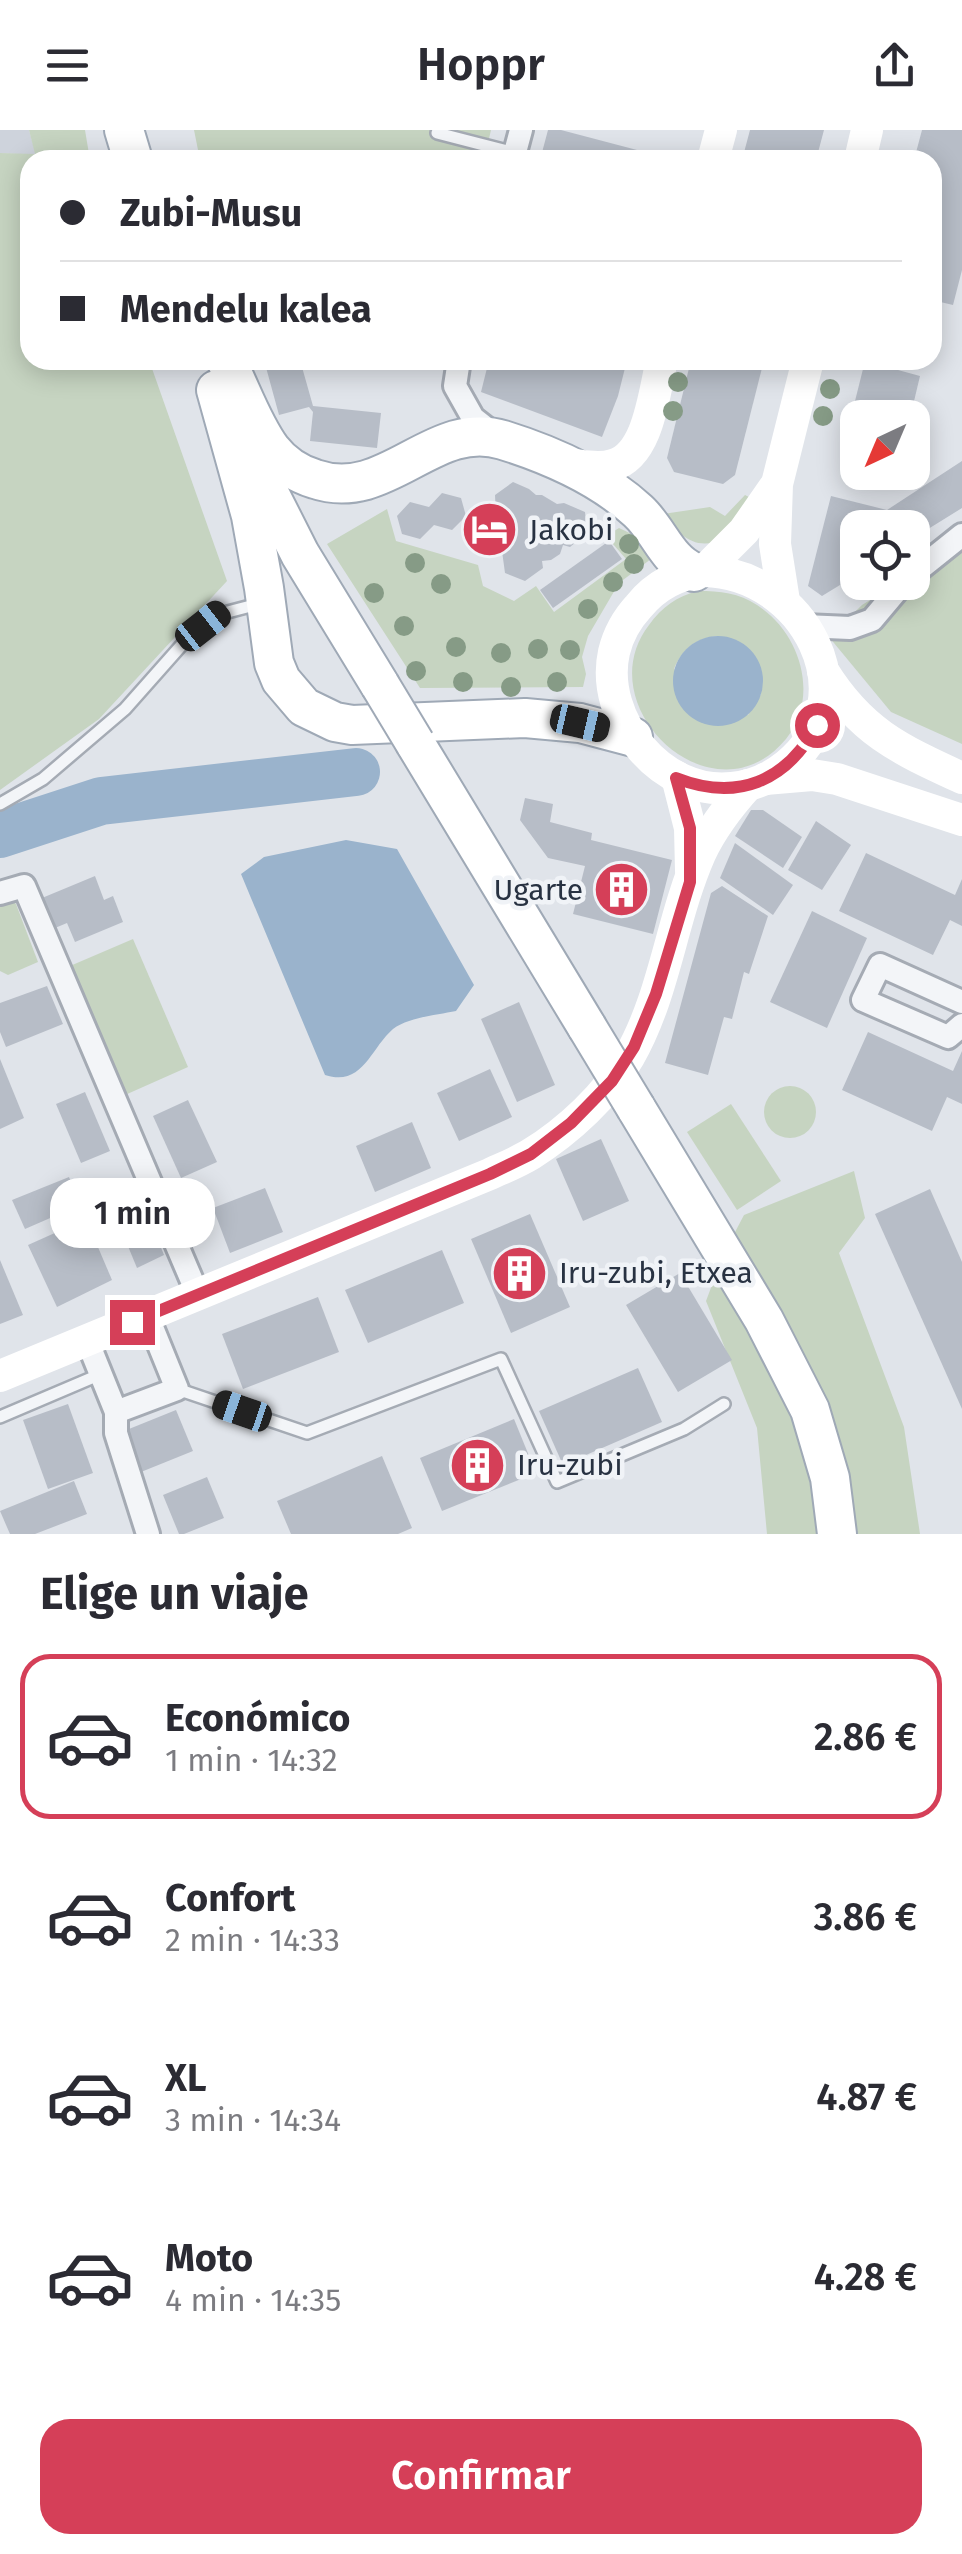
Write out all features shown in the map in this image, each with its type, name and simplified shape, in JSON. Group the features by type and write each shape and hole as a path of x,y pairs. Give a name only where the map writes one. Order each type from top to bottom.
{"main road":[{"path":"215,370 272,450 294,470 324,483 361,483 453,440 470,437 499,438 564,464 623,498 652,525 684,568 736,574 754,581 794,614 811,637 823,671 849,708 873,731 891,744 962,778"},
{"path":"215,370 251,516 274,664 281,680 304,707 335,722 352,725 525,718 580,723 633,737"},
{"path":"215,370 300,554 764,1320 810,1410 830,1478 837,1534"},
{"path":"564,464 604,467 630,455 642,438 659,370"},
{"path":"794,614 775,544 776,484 805,370"},
{"path":"776,484 744,531 699,572 677,576 646,597 624,625 614,652 612,672 614,694 633,737 643,751 676,778 706,788 800,776 837,779 962,820"},
{"path":"0,1376 490,1174 531,1154 571,1123 612,1081 634,1047 656,994 690,882 713,830 757,782 796,757 817,725 823,671"},
{"path":"676,778 690,828 690,882"}],"street":[{"path":"457,370 455,386 472,418 499,438"},
{"path":"930,561 962,535"},
{"path":"794,614 850,628 872,620 889,600"},
{"path":"0,893 24,886 198,1294"},
{"path":"962,1002 880,965 863,1000 948,1037 962,1025"},
{"path":"116,1412 177,1390 148,1315"},
{"path":"87,1340 116,1412 116,1433 148,1534"}],"lane":[{"path":"437,133 516,148"},
{"path":"0,804 43,778 126,709 187,639 220,614 266,602"},
{"path":"177,1390 308,1433 501,1360 557,1482 684,1429 724,1404"},
{"path":"0,1416 101,1374"}],"shaded area":[{"path":"0,130 29,130 35,150 0,153"}],"green space":[{"path":"29,130 85,130 88,150 34,150"},
{"path":"194,130 491,130 486,150 198,150"},
{"path":"0,153 20,154 20,370 153,370 227,581 99,719 0,790"},
{"path":"745,495 755,500 733,531 714,542 705,544 689,539 663,514 710,507 725,516"},
{"path":"387,509 396,541 478,565 483,586 514,601 536,586 554,612 626,559 606,536 619,528 636,536 651,559 619,583 588,636 582,657 586,674 583,687 420,688 327,544"},
{"path":"962,543 962,744 891,712 829,637 870,600 930,600 930,563"},
{"path":"722,592 750,601 772,617 794,649 801,667 802,704 786,739 757,762 725,769 694,763 667,745 646,720 634,690 634,657 649,625 670,603 690,593","holes":["718,636 761,669 761,694 748,715 674,669 691,646"]},
{"path":"11,900 38,962 8,975 0,971 0,902"},
{"path":"133,939 188,1067 125,1095 70,966"},
{"path":"790,1086 808,1094 816,1112 808,1130 790,1138 772,1130 764,1112 772,1094"},
{"path":"731,1104 781,1181 737,1210 687,1132"},
{"path":"854,1171 865,1218 839,1253 904,1427 920,1534 767,1534 757,1428 706,1301 744,1215"}],"water":[{"path":"718,636 750,649 763,681 750,713 718,726 686,713 673,681 686,649"},
{"path":"346,840 397,849 474,985 456,1011 400,1025 357,1071 338,1077 325,1075 241,874 264,857"}],"building":[{"path":"548,130 561,130 637,150 543,150"},
{"path":"750,130 824,130 819,150 745,150"},
{"path":"922,130 962,130 962,270 953,305 942,302 942,150 917,150"},
{"path":"267,370 303,370 313,406 381,413 377,448 310,441 313,412 309,407 279,415"},
{"path":"486,370 624,370 602,437 481,392"},
{"path":"689,370 761,370 735,475 723,484 674,472 667,458"},
{"path":"863,370 898,370 920,376 914,400 855,400"},
{"path":"962,461 962,508 930,528 930,510 887,510 918,490 930,490 930,482"},
{"path":"513,482 557,504 585,512 587,533 570,547 563,545 560,554 551,560 542,561 543,568 525,581 505,573 502,551 507,546 502,539 502,520 496,517 495,495"},
{"path":"442,493 461,498 466,516 452,530 434,525 420,539 402,534 397,516 410,502 429,507"},
{"path":"831,496 887,510 840,510 840,585 822,596 808,586"},
{"path":"609,541 622,559 553,608 540,590"},
{"name":"Ugarte","path":"525,798 553,804 550,822 592,833 591,840 672,860 653,934 573,914 585,866 548,858 520,820"},
{"path":"751,810 763,810 802,837 783,868 735,836"},
{"path":"816,821 851,845 822,890 788,870"},
{"path":"735,843 793,885 773,915 720,878"},
{"path":"866,853 955,895 962,879 962,926 950,920 933,955 839,911"},
{"path":"95,876 104,900 113,896 123,922 75,942 67,923 55,928 42,898"},
{"path":"722,886 768,916 749,974 744,972 732,1019 724,1017 708,1075 665,1063 711,893"},
{"path":"812,911 867,938 827,1028 770,1002"},
{"path":"47,986 63,1024 6,1047 0,1032 0,1003"},
{"path":"519,1002 555,1085 517,1102 481,1019"},
{"path":"868,1032 953,1071 962,1051 962,1104 947,1097 932,1131 842,1090"},
{"path":"0,1059 24,1118 0,1129"},
{"path":"490,1069 512,1117 459,1141 437,1093"},
{"path":"85,1092 110,1151 81,1163 56,1104"},
{"path":"188,1100 217,1162 181,1178 153,1116"},
{"path":"412,1122 431,1168 375,1192 356,1146"},
{"path":"601,1139 629,1201 583,1221 556,1159"},
{"path":"69,1177 80,1205 25,1229 12,1200"},
{"path":"265,1188 283,1232 230,1253 213,1208"},
{"path":"930,1189 962,1262 962,1409 875,1214"},
{"path":"141,1198 164,1255 137,1268 113,1210"},
{"name":"Iru-zubi, Etxea","path":"530,1214 570,1307 511,1333 471,1239"},
{"path":"86,1219 112,1280 57,1307 28,1245"},
{"path":"442,1250 464,1303 368,1343 345,1290"},
{"path":"0,1260 23,1315 0,1324"},
{"name":"Iru-zubi, Etxea","path":"680,1273 732,1360 678,1392 626,1305"},
{"path":"318,1297 339,1352 243,1389 222,1334"},
{"name":"Iru-zubi, Etxea","path":"638,1368 662,1422 563,1465 539,1411"},
{"path":"68,1404 93,1473 48,1489 23,1420"},
{"path":"176,1410 193,1451 141,1472 124,1431"},
{"name":"Iru-zubi","path":"514,1419 536,1473 442,1511 420,1458"},
{"path":"382,1456 412,1528 398,1534 291,1534 277,1501"},
{"path":"207,1477 224,1518 179,1534 163,1495"},
{"path":"74,1481 87,1514 35,1534 10,1534 0,1511"}],"waterway":[{"path":"0,834 101,801 356,772"}],"place":[{"name":"Jakobi","path":"490,530"},
{"name":"Ugarte","path":"622,890"},
{"name":"Iru-zubi, Etxea","path":"520,1273"},
{"name":"Iru-zubi","path":"478,1465"}],"route":[{"path":"132,1322 490,1174 531,1154 571,1123 596,1100 628,1060 666,963 690,882 692,855 685,802 676,778 720,789 765,779 796,757 817,725"}]}
